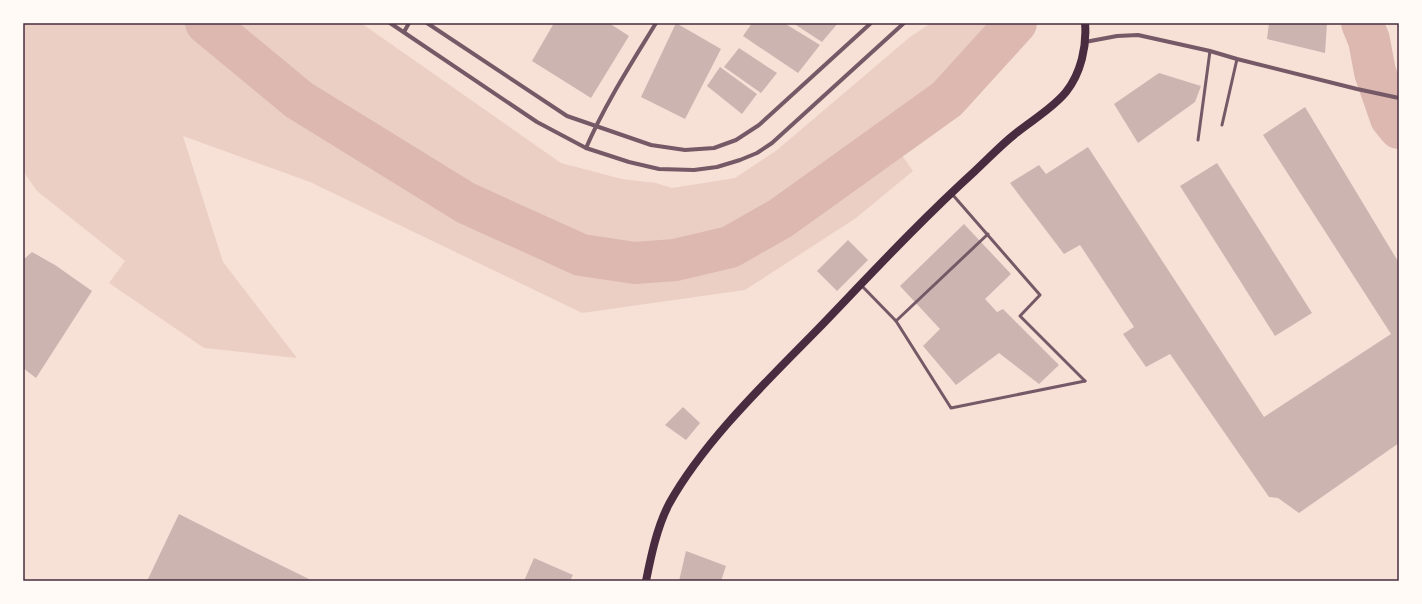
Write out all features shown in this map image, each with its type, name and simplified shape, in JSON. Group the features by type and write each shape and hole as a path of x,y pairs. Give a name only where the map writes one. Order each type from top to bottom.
{"main road":[{"path":"646,581 652,548 669,506 692,469 726,426 779,369 951,193 1014,135 1057,101 1066,92 1074,80 1080,64 1084,42 1085,23"}],"street":[{"path":"390,23 537,122 586,148 629,162 659,169 677,170 694,170 717,167 757,153 772,143 904,23"},
{"path":"404,32 409,23"},
{"path":"427,23 567,116 651,145 685,150 714,148 736,140 764,121 871,23"},
{"path":"586,148 596,126 656,23"},
{"path":"1084,42 1118,36 1138,35 1210,51 1357,89 1399,98"}],"lane":[{"path":"1198,140 1210,51"},
{"path":"1222,125 1237,59"},
{"path":"861,285 896,321 951,408 1085,381 1020,316 1040,295 951,193"},
{"path":"896,321 988,234"}],"shaded area":[{"path":"23,23 361,23 561,163 622,179 656,183 672,188 735,178 777,150 910,37 931,23 1009,23 940,97 887,134 913,171 856,218 745,290 582,313 310,182 183,136 223,262 297,358 204,348 109,283 125,261 37,191 23,171"}],"building":[{"path":"554,23 609,23 629,36 591,98 532,61"},
{"path":"676,23 721,49 685,119 641,97"},
{"path":"752,23 784,23 820,45 798,73 743,36"},
{"path":"793,23 838,23 822,42"},
{"path":"1269,23 1327,23 1325,53 1267,39"},
{"path":"739,48 777,73 761,93 724,67"},
{"path":"720,67 757,94 742,114 707,86"},
{"path":"1159,73 1201,86 1195,102 1138,143 1114,104"},
{"path":"1305,107 1399,263 1399,443 1299,513 1278,498 1269,497 1170,354 1146,367 1123,334 1134,327 1080,245 1064,254 1010,183 1039,165 1046,174 1088,147 1264,417 1391,334 1263,135"},
{"path":"1217,163 1312,313 1275,336 1180,186"},
{"path":"964,224 1011,274 985,299 997,312 1003,309 1059,365 1039,384 999,353 956,385 923,346 940,329 900,286"},
{"path":"848,240 868,260 837,291 817,271"},
{"path":"32,252 55,265 92,291 36,378 23,368 23,260"},
{"path":"683,407 700,423 686,440 665,425"},
{"path":"179,514 256,553 313,581 147,581"},
{"path":"686,551 726,566 721,581 679,581"},
{"path":"534,558 573,575 570,581 524,581"}],"waterway":[{"path":"206,23 299,100 466,203 581,255 635,263 675,260 730,247 781,218 947,99 1016,23"},
{"path":"1362,23 1369,40 1375,72 1391,118 1399,128"}]}
